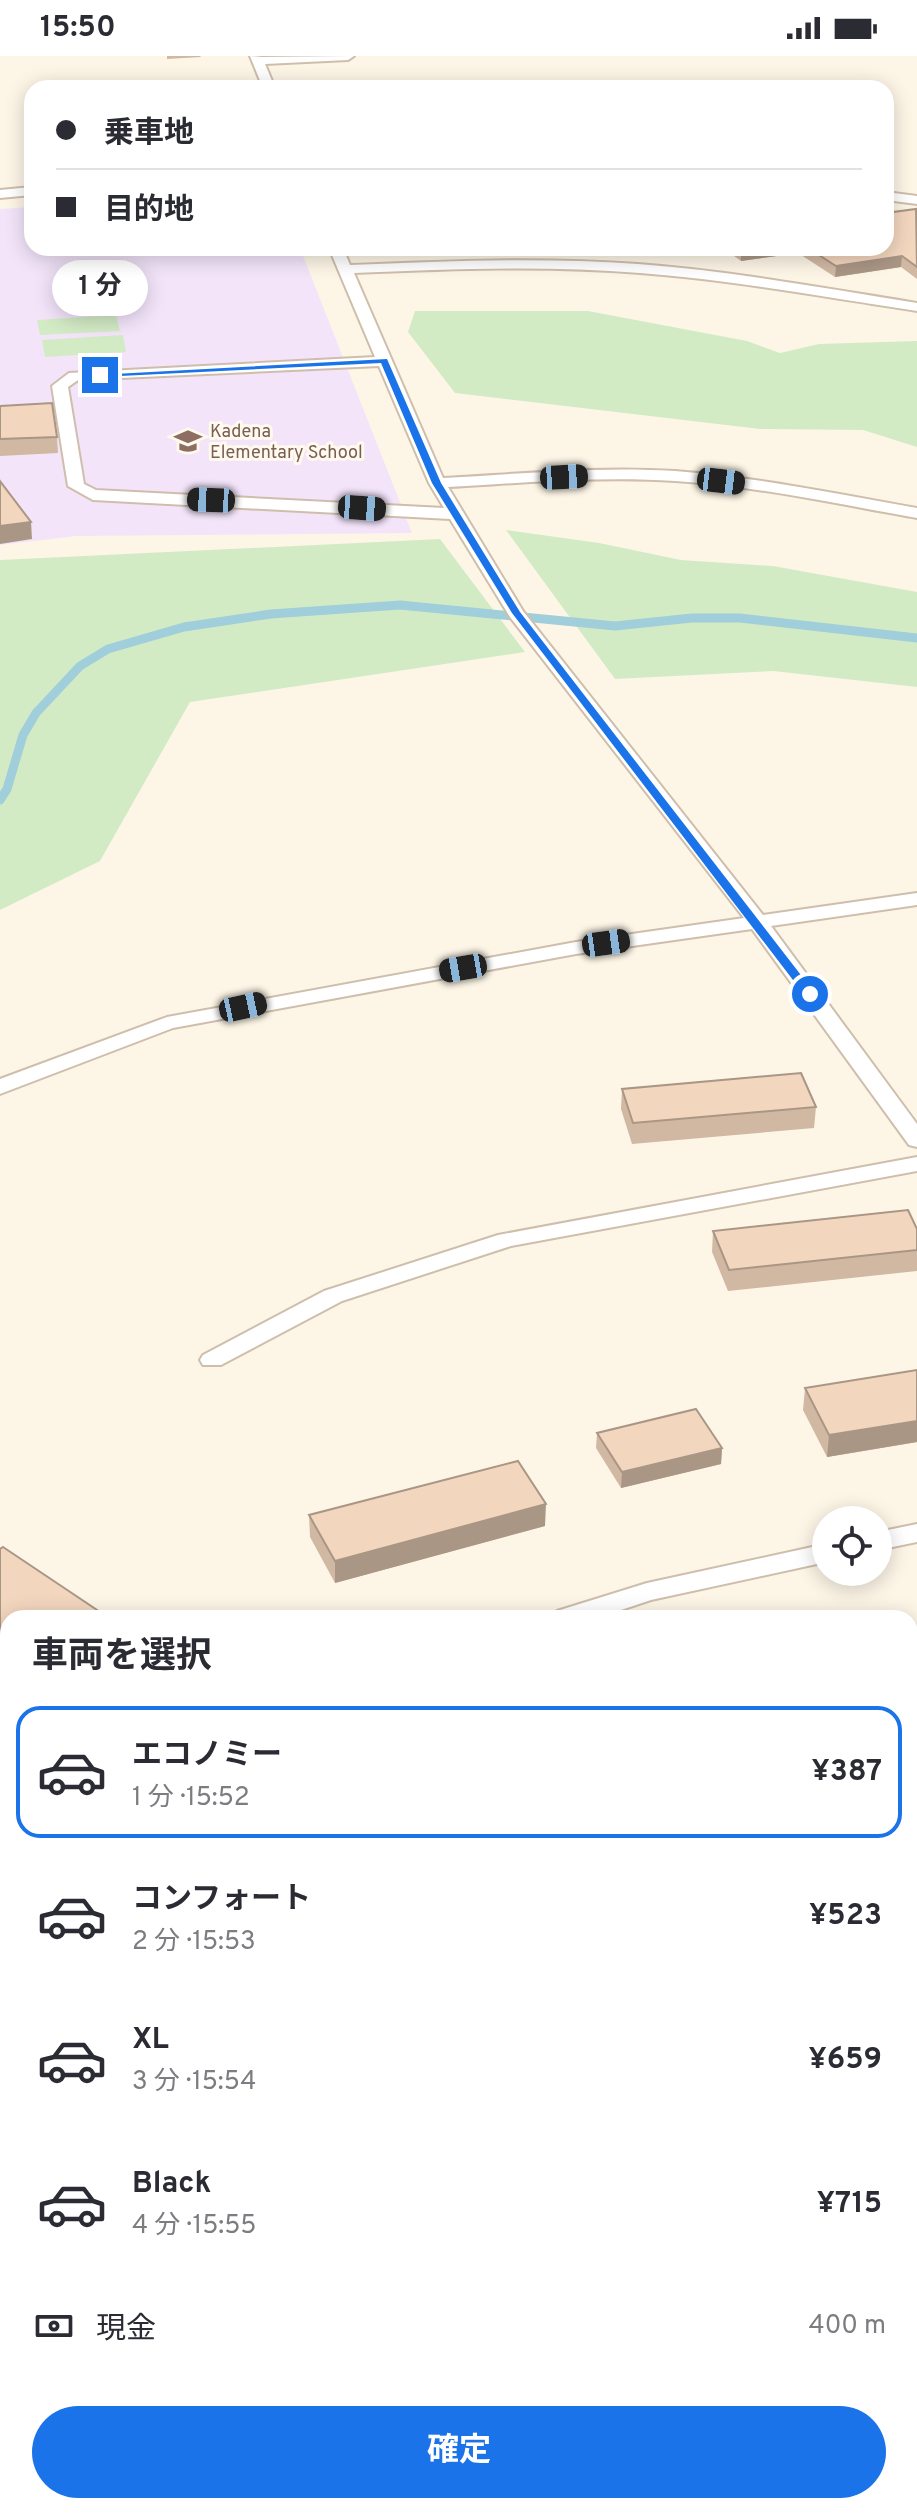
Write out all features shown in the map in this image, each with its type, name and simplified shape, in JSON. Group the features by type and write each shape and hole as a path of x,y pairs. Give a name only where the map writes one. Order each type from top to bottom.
{"lane":[{"path":"265,80 256,59 348,56"},
{"path":"0,194 24,192"},
{"path":"894,197 917,200"},
{"path":"339,256 437,483 516,613 757,921 917,1140"},
{"path":"344,269 510,263 604,266 732,279 917,307"},
{"path":"384,361 74,376 60,386 76,486 93,495 455,514"},
{"path":"437,483 624,474 677,477 744,484 917,513"},
{"path":"0,1087 65,1060 182,1020 576,948 917,899"},
{"path":"212,1360 333,1296 506,1240 917,1164"},
{"path":"892,1538 917,1533"},
{"path":"592,1610 647,1592 812,1556"}],"shaded area":[{"name":"Kadena Elementary School","path":"24,208 24,256 303,256 412,533 76,536 0,545 0,209"}],"green space":[{"path":"415,311 588,311 747,341 780,353 819,344 917,341 917,447 863,430 760,429 455,393 408,332"},
{"path":"116,315 120,331 40,335 37,320"},
{"path":"123,335 126,352 45,357 42,340"},
{"path":"506,530 599,543 681,560 773,566 917,592 917,687 773,671 615,679"},
{"path":"440,539 525,652 190,702 100,861 0,910 0,560"}],"building":[{"path":"916,209 917,267 902,256 836,266 820,256 894,256 894,212"},
{"path":"52,403 57,437 0,439 0,406"},
{"path":"0,481 31,522 0,526"},
{"path":"801,1073 816,1107 633,1123 622,1089"},
{"path":"908,1210 917,1229 917,1250 729,1270 713,1231"},
{"path":"917,1370 917,1421 829,1435 805,1388"},
{"path":"696,1409 722,1448 622,1472 597,1433"},
{"path":"518,1461 546,1504 335,1561 309,1515"},
{"path":"3,1547 97,1610 0,1610 0,1549"}],"waterway":[{"path":"0,800 7,789 23,735 36,713 80,666 108,649 184,627 271,614 400,605 615,626 692,618 740,618 917,638"}],"place":[{"name":"Kadena Elementary School","path":"188,441"}],"route":[{"path":"100,375 384,361 437,483 516,613 757,921 810,994"}]}
